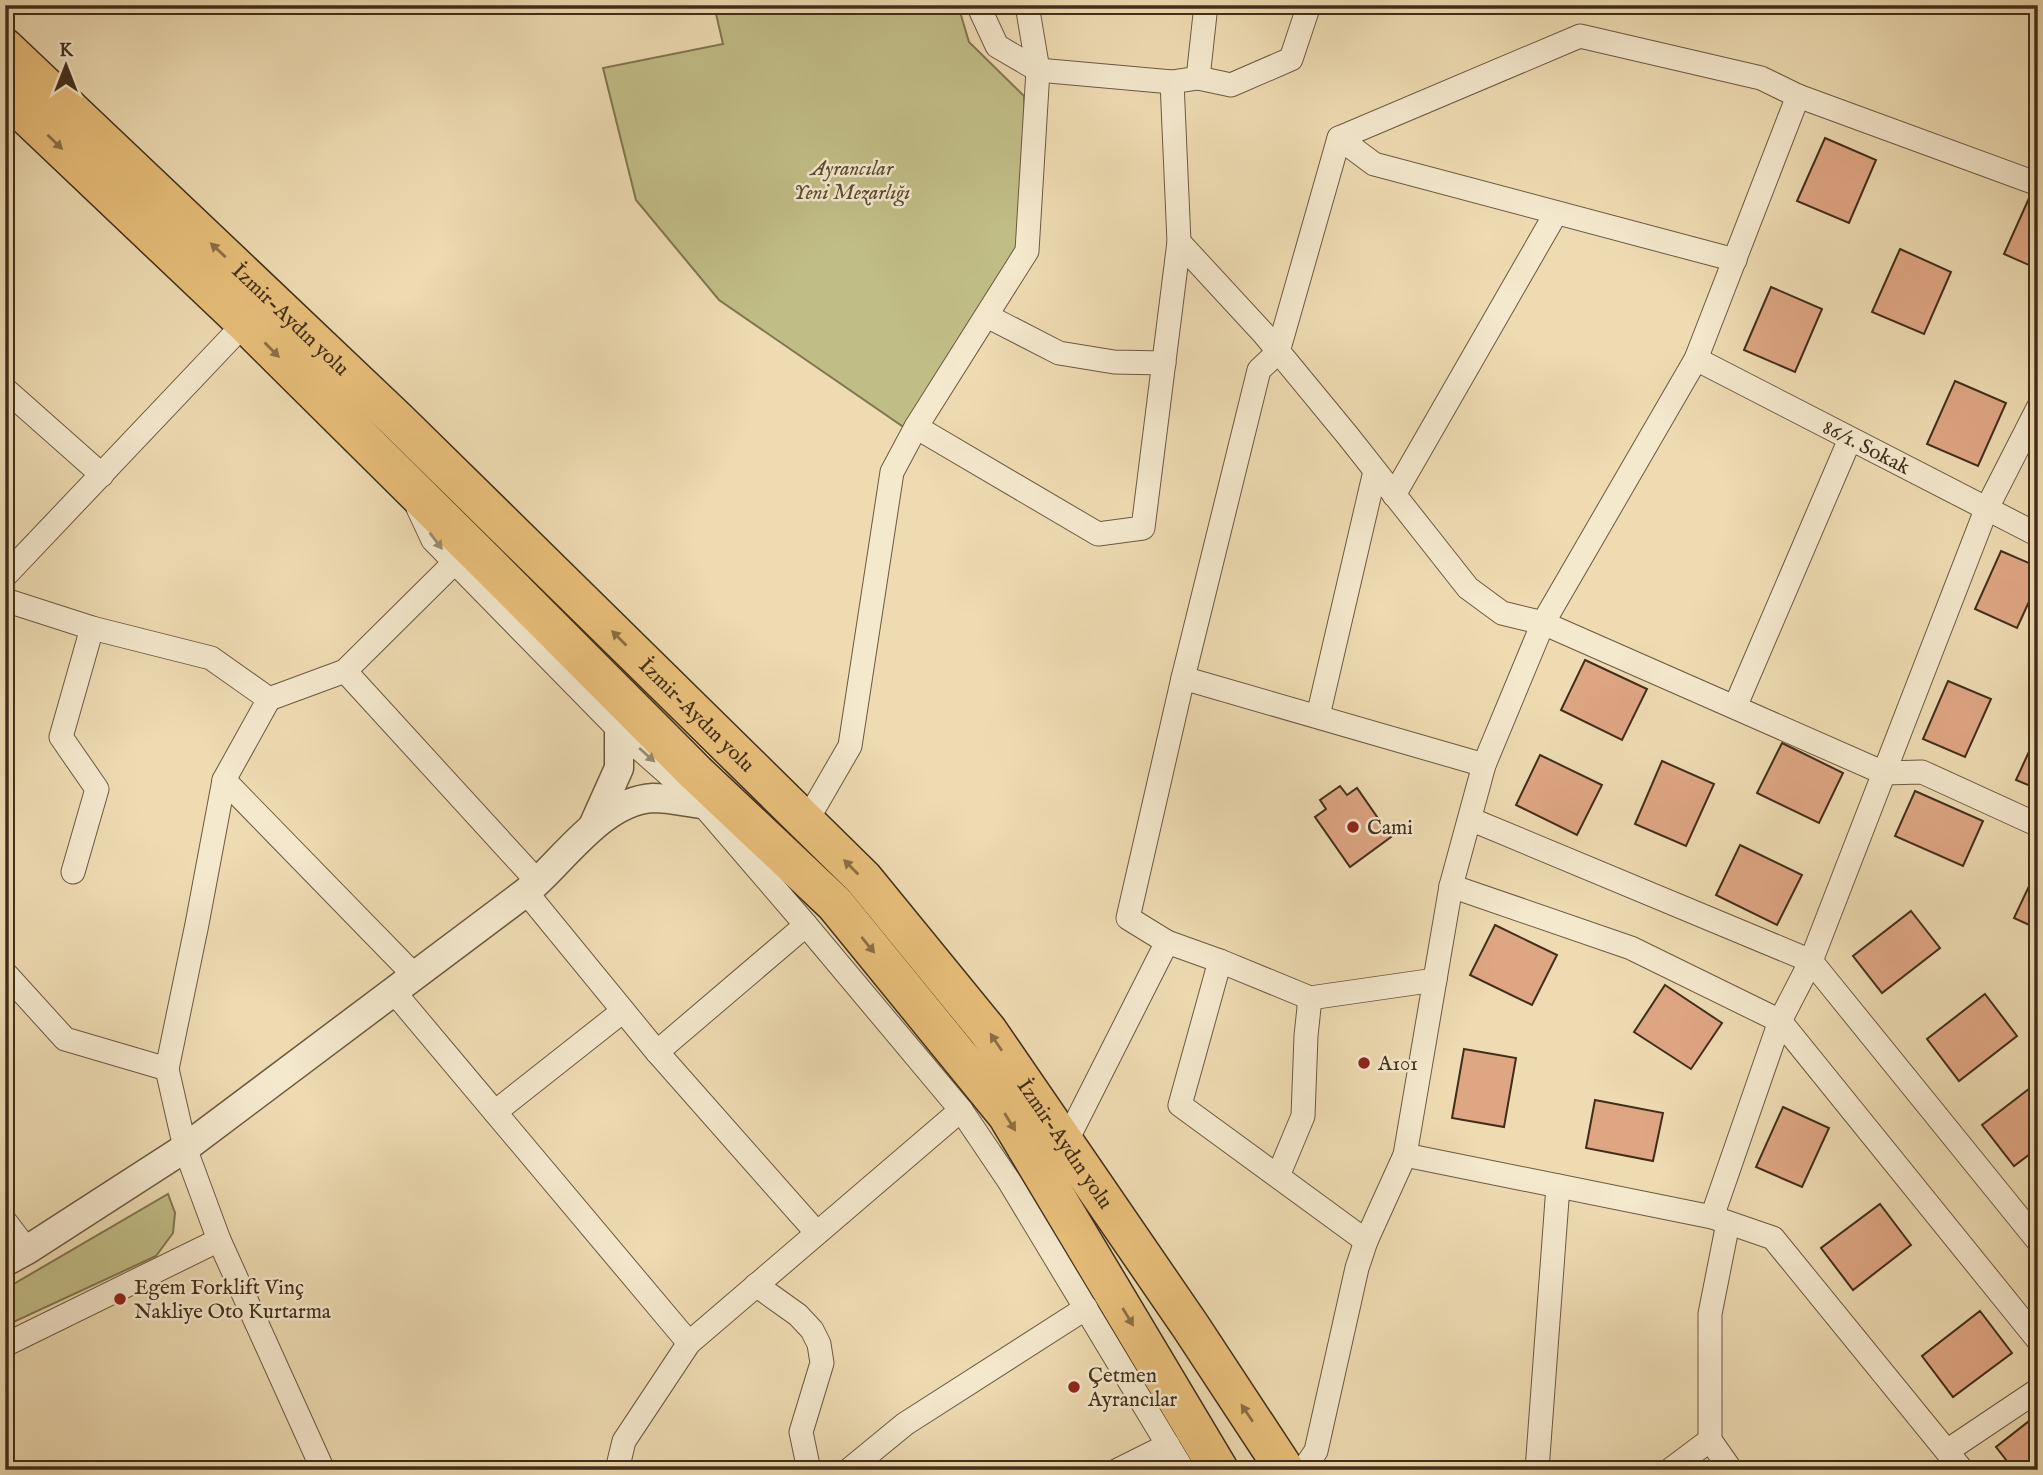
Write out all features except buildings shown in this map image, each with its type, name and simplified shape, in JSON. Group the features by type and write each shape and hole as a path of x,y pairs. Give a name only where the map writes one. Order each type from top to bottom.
{"highway":[{"name":"İzmir-Aydın yolu","path":"5,48 398,421 863,878 988,1031 1191,1327 1285,1470"},
{"name":"İzmir-Aydın yolu","path":"5,95 244,323 404,481 699,788 744,818 835,904 1007,1115 1219,1470"}],"street":[{"path":"978,5 997,46 1038,70 1172,82 1198,78 1231,85 1291,59 1309,5"},
{"path":"806,822 850,746 892,472 916,427 1027,251 1038,70 1027,5"},
{"path":"1198,78 1206,5"},
{"path":"1339,138 1580,36 1761,78 1798,96 2038,184"},
{"path":"916,427 1098,534 1143,528 1179,243 1172,82"},
{"path":"1303,1470 1316,1451 1357,1268 1366,1241 1405,1155 1451,886 1484,765 1543,623 1696,359 1798,96"},
{"path":"1339,138 1374,164 1735,260"},
{"path":"1339,138 1278,352 1259,370 1183,678 1128,918 1167,942 1310,998 1435,980"},
{"path":"1394,495 1556,213"},
{"path":"1179,243 1278,352 1468,588 1502,613 1543,623 1885,773 1922,772 2038,825"},
{"path":"987,316 1059,353 1114,362 1164,363"},
{"path":"5,576 244,323"},
{"name":"86/1. Sokak","path":"1696,359 2038,535"},
{"path":"5,389 102,475"},
{"path":"1731,1470 1710,1440 1710,1314 1720,1220 1780,1021 1811,961 1986,510 2038,408"},
{"path":"1735,707 1850,439"},
{"path":"1318,716 1375,471"},
{"path":"404,481 433,540 619,730 699,788 806,925 961,1110 1009,1181 1183,1470"},
{"path":"323,1470 219,1240 186,1148 167,1069 224,780 269,699 345,671 455,562"},
{"path":"5,600 92,628 211,658 269,699"},
{"path":"73,872 97,789 61,737 92,628"},
{"path":"345,671 532,887 623,1011 657,1052 817,1233"},
{"path":"1183,678 1484,765"},
{"path":"593,826 618,768 619,730"},
{"path":"224,780 404,984 495,1112 689,1343"},
{"path":"5,1221 16,1256 186,1148 532,887 593,826 631,803 699,788"},
{"path":"1470,819 1811,961 2038,1241"},
{"path":"1451,886 1631,948 1780,1021 2038,1340"},
{"path":"657,1052 806,925"},
{"path":"1065,1144 1167,942"},
{"path":"1220,961 1180,1105 1366,1241"},
{"path":"5,973 65,1039 167,1069"},
{"path":"1278,1176 1303,1116 1310,998"},
{"path":"495,1112 623,1011"},
{"path":"617,1470 624,1441 689,1343 961,1110"},
{"path":"1405,1155 1720,1220 1773,1238 1962,1470"},
{"path":"1537,1470 1558,1186"},
{"path":"5,1345 219,1240"},
{"path":"757,1285 798,1315 819,1344 822,1363 800,1432 809,1470"},
{"path":"849,1470 905,1424 1086,1308"},
{"path":"1947,1451 2038,1390"},
{"path":"1670,1470 1710,1440"},
{"path":"1118,1470 1168,1445"}],"green space":[{"name":"Ayrancılar Yeni Mezarlığı","path":"714,5 958,5 969,42 1024,96 1028,208 1022,238 905,428 719,300 636,200 603,68 723,44"},
{"path":"168,1194 175,1213 173,1233 156,1256 5,1326 5,1289"}],"place":[{"name":"Cami","path":"1353,827"},
{"name":"A101","path":"1364,1063"},
{"name":"Egem Forklift Vinç Nakliye Oto Kurtarma","path":"120,1299"},
{"name":"Çetmen Ayrancılar","path":"1074,1387"}]}
